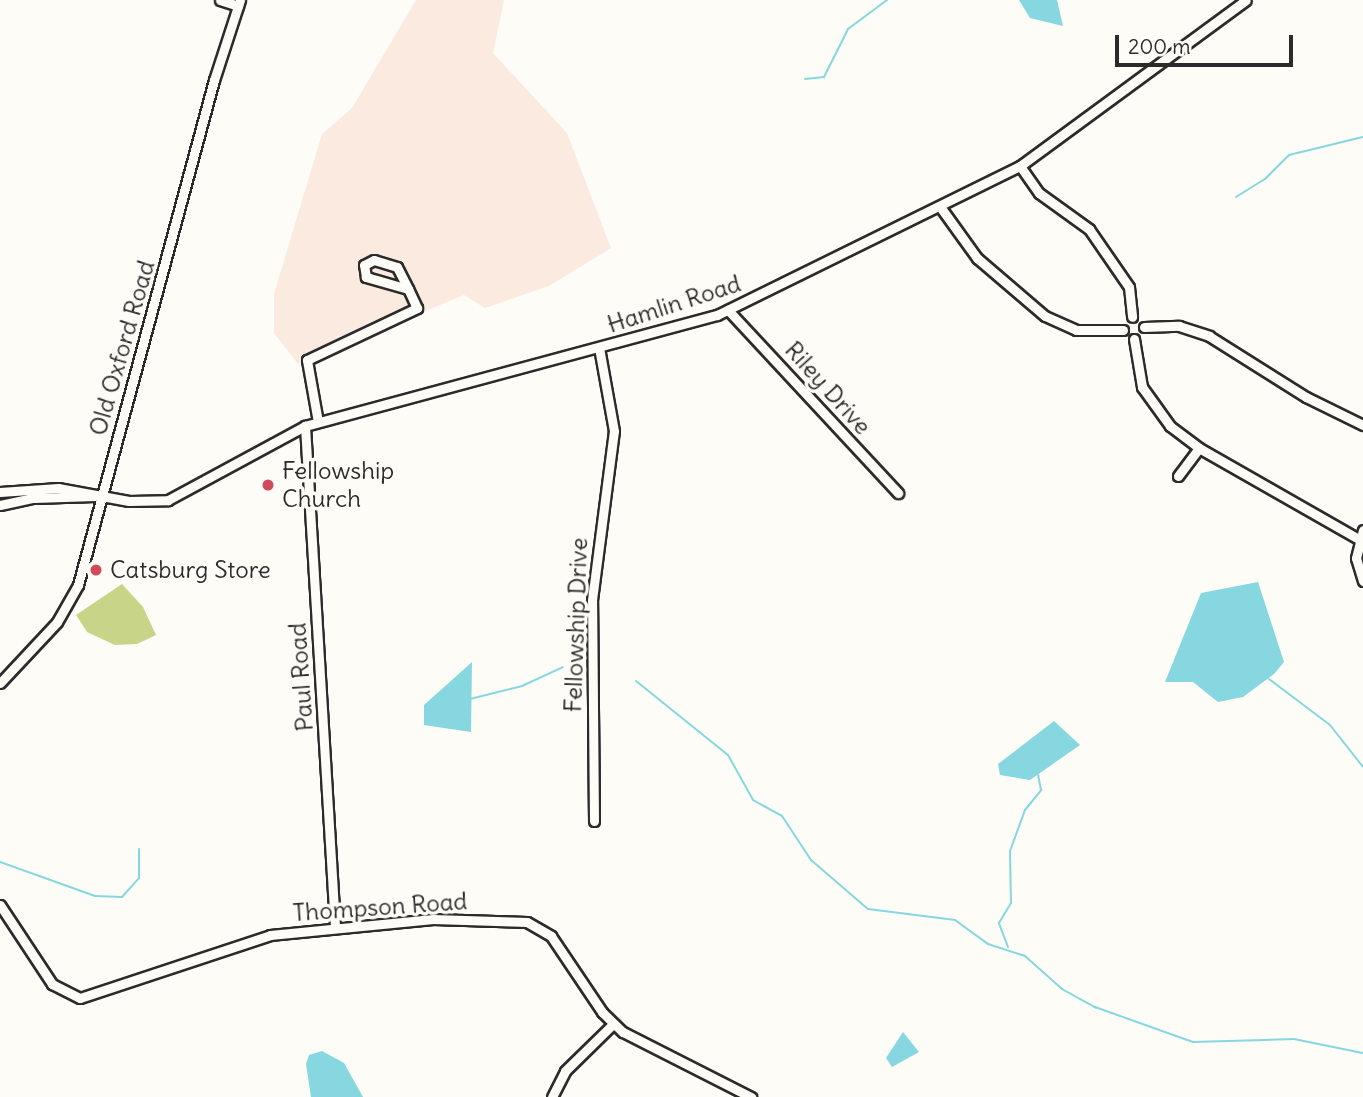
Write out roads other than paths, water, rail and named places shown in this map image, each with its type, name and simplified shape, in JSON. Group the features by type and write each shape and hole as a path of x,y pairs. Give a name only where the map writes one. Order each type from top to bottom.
{"street":[{"path":"220,0 239,3"},
{"name":"Hamlin Road","path":"100,495 146,503 168,500 305,426 599,348 729,310 941,208 1020,166 1246,0"},
{"name":"Old Oxford Road","path":"0,683 57,622 74,595 239,3"},
{"path":"1020,166 1039,192 1089,229 1129,287 1132,317 1123,330"},
{"path":"941,208 977,258 1045,316 1076,330 1123,330 1134,339 1138,375 1151,405 1199,449 1362,535 1357,566 1363,581"},
{"path":"318,422 307,360 417,309 408,289 397,267 374,260 364,265 366,277 408,289"},
{"name":"Riley Drive","path":"729,310 898,493"},
{"path":"1132,317 1144,327 1180,326 1199,331 1306,397 1363,425"},
{"path":"1134,339 1144,327"},
{"name":"Fellowship Drive","path":"594,821 592,600 614,430 599,348"},
{"name":"Paul Road","path":"305,426 335,926"},
{"path":"1178,475 1199,449"},
{"path":"0,492 43,487 100,495"},
{"path":"0,505 34,498 100,495"},
{"name":"Thompson Road","path":"0,905 49,981 64,993 80,998 106,992 237,944 335,926 458,919 512,920 536,925 551,936 612,1024 646,1047 751,1097"},
{"path":"552,1097 565,1071 612,1024"}],"water":[{"path":"1019,0 1057,0 1063,26 1030,18"},
{"path":"1258,582 1284,662 1274,674 1243,697 1218,702 1193,682 1165,682 1201,593"},
{"path":"472,662 471,732 424,725 424,705"},
{"path":"1054,721 1080,745 1030,780 1000,775 998,764"},
{"path":"903,1032 919,1052 892,1067 886,1058"},
{"path":"322,1051 344,1063 363,1097 311,1097 306,1064 309,1055"}],"waterway":[{"path":"805,79 824,77 848,29 887,0"},
{"path":"1236,197 1265,179 1289,155 1363,137"},
{"path":"470,699 522,686 563,667"},
{"path":"1269,679 1330,725 1363,767"},
{"path":"636,681 728,755 753,800 782,816 811,860 868,909 955,920 988,944 1025,956 1062,989 1095,1007 1193,1042 1294,1039 1363,1053"},
{"path":"1008,947 999,923 1011,903 1010,851 1025,810 1041,790 1038,775"},
{"path":"0,862 95,896 122,897 139,878 139,849"}],"place":[{"name":"Fellowship Church","path":"268,485"},
{"name":"Catsburg Store","path":"96,570"}]}
